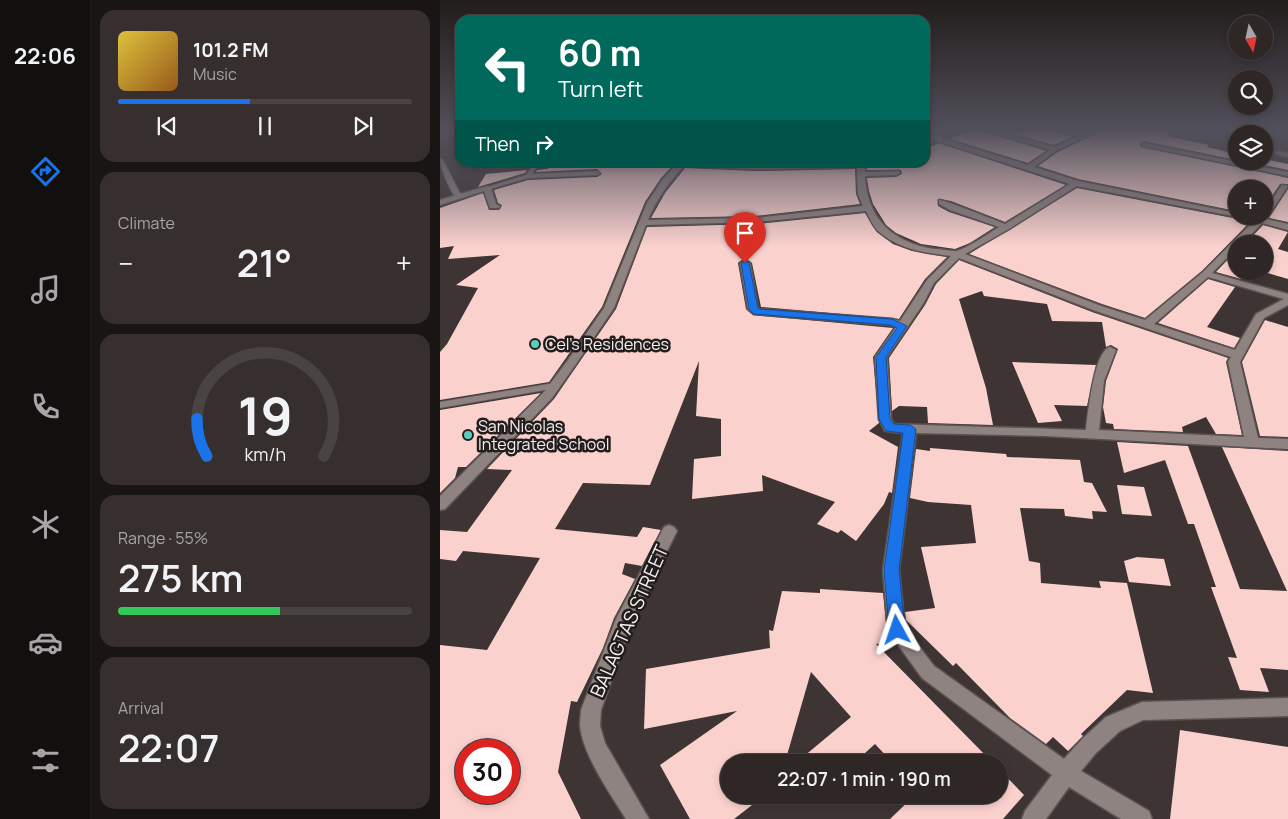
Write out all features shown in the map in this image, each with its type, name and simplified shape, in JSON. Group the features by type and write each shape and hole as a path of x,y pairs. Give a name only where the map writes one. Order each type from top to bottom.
{"street":[{"path":"440,505 554,386 572,362 609,308 642,223 658,192 677,170"},
{"path":"862,170 862,194 868,208 880,228 898,242 925,250 958,254 1096,308 1238,355"},
{"path":"880,170 896,173"},
{"path":"1035,170 1076,183 1228,213"},
{"path":"1269,170 1288,174"},
{"path":"1076,183 1006,227 958,254 930,282 881,357 885,419 890,428 1046,432 1288,444"},
{"path":"1273,203 1284,187"},
{"path":"440,203 487,188 493,206 496,206"},
{"path":"942,202 953,208 1006,227"},
{"path":"642,223 756,220 868,208"},
{"path":"1273,222 1288,227"},
{"path":"1246,235 1256,225"},
{"path":"1146,325 1228,253"},
{"path":"745,263 753,309 758,312 892,322 903,326"},
{"path":"1206,274 1288,297"},
{"path":"1252,442 1234,362 1260,316 1288,301"},
{"path":"1092,435 1098,381 1110,350"},
{"path":"910,429 891,570 897,630 928,672 1066,773 1142,819"},
{"name":"BALAGTAS STREET","path":"638,819 596,743 590,726 591,710 625,619 669,531"},
{"path":"1032,819 1066,773 1089,746 1113,724 1142,711 1288,707"}],"lane":[{"path":"445,170 457,194 461,196"},
{"path":"528,176 532,170"},
{"path":"487,188 528,176 597,173"},
{"path":"440,405 554,386"}],"building":[{"path":"527,170 525,173 478,187 486,174"},
{"path":"537,170 572,170 536,172"},
{"path":"598,170 668,170 645,202 602,307 549,382 440,400 440,352 447,344 478,288 456,285 500,255 448,259 454,246 440,248 440,208 483,193 489,210 499,210 502,205 498,203 494,190 528,180 597,177 602,174"},
{"path":"683,170 855,170 856,194 860,204 756,216 651,218 665,193"},
{"path":"901,170 1021,170 1066,185 1005,222 951,201 938,199 938,206 949,212 995,227 970,243 955,249 921,244 896,233 886,225 873,204 867,178 896,177 902,174"},
{"path":"1051,170 1252,170 1288,178 1288,184 1280,184 1273,194 1273,180 1228,180 1228,209 1078,179"},
{"path":"1077,188 1228,217 1228,225 1247,225 1237,235 1228,235 1228,244 1202,271 1145,318 1102,304 969,254"},
{"path":"1288,189 1288,222 1273,219 1273,212"},
{"path":"865,213 877,232 893,244 912,251 947,257 925,279 899,319 761,307 752,263 744,258 738,263 746,309 753,315 893,328 873,357 879,423 869,431 898,447 892,493 889,492 884,504 856,541 841,530 838,533 817,524 835,502 762,475 763,491 692,499 694,459 721,456 721,419 696,416 699,361 650,485 583,483 555,529 637,537 643,527 661,530 642,566 625,563 622,574 635,579 614,618 603,648 577,702 571,701 558,772 581,819 440,819 440,645 487,650 540,558 463,551 456,561 440,559 440,530 467,532 512,470 487,469 554,399 616,309 647,227 756,224"},
{"path":"1263,225 1288,232 1278,249 1288,252 1288,279 1273,275 1273,235 1254,235"},
{"path":"1228,259 1228,275 1216,272"},
{"path":"959,260 1092,312 1228,358 1226,362 1242,435 1216,434 1206,417 1182,427 1183,432 1114,429 1113,424 1106,423 1103,407 1106,381 1118,349 1111,345 1106,347 1102,322 1052,321 1047,304 984,296 982,291 959,299 986,388 993,425 928,423 927,407 899,406 892,411 889,358 925,305 936,284"},
{"path":"1208,279 1235,287 1207,327 1240,338 1234,348 1158,323"},
{"path":"1265,320 1288,327 1288,437 1260,436 1242,362"},
{"path":"1012,362 1096,365 1087,406 1054,405 1062,421 1038,423"},
{"path":"541,393 466,467 458,467 455,478 440,493 440,410"},
{"path":"1117,442 1188,446 1240,589 1287,591 1222,447 1288,451 1288,670 1260,668 1269,692 1240,690 1228,657 1237,658 1211,587 1216,587 1194,524 1188,524 1165,460 1124,473"},
{"path":"930,448 1006,454 1007,457 1080,460 1084,482 1092,483 1107,512 1092,511 1093,519 1065,516 1064,509 1020,508 1029,561 1040,563 1041,583 1101,588 1099,581 1127,583 1153,693 1127,690 1081,734 1083,736 1068,751 1053,737 1046,744 1010,718 956,663 953,666 906,620 905,612 935,608 921,547 976,543 971,505 928,502 910,498 916,449 930,451"},
{"path":"1117,485 1144,487 1152,516 1122,514"},
{"path":"1137,557 1164,559 1171,586 1129,582 1124,561"},
{"path":"820,589 883,593 888,642 876,644 984,754 884,754 875,744 864,754 807,754 851,717 811,672 787,754 720,754 720,804 753,804 734,819 690,819 660,765 737,711 644,729 646,669 770,648 769,630 773,631 782,591 820,593"},
{"path":"1180,730 1288,747 1288,819 1170,819"},
{"path":"1008,778 1024,795 1003,819 890,819 906,804 1008,804"}],"place":[{"name":"Cel's Residences","path":"535,344"},
{"name":"San Nicolas Integrated School","path":"468,435"}],"route":[{"path":"745,263 753,309 758,312 892,322 903,326 881,357 885,419 890,428 910,429 891,570 897,630"}]}
